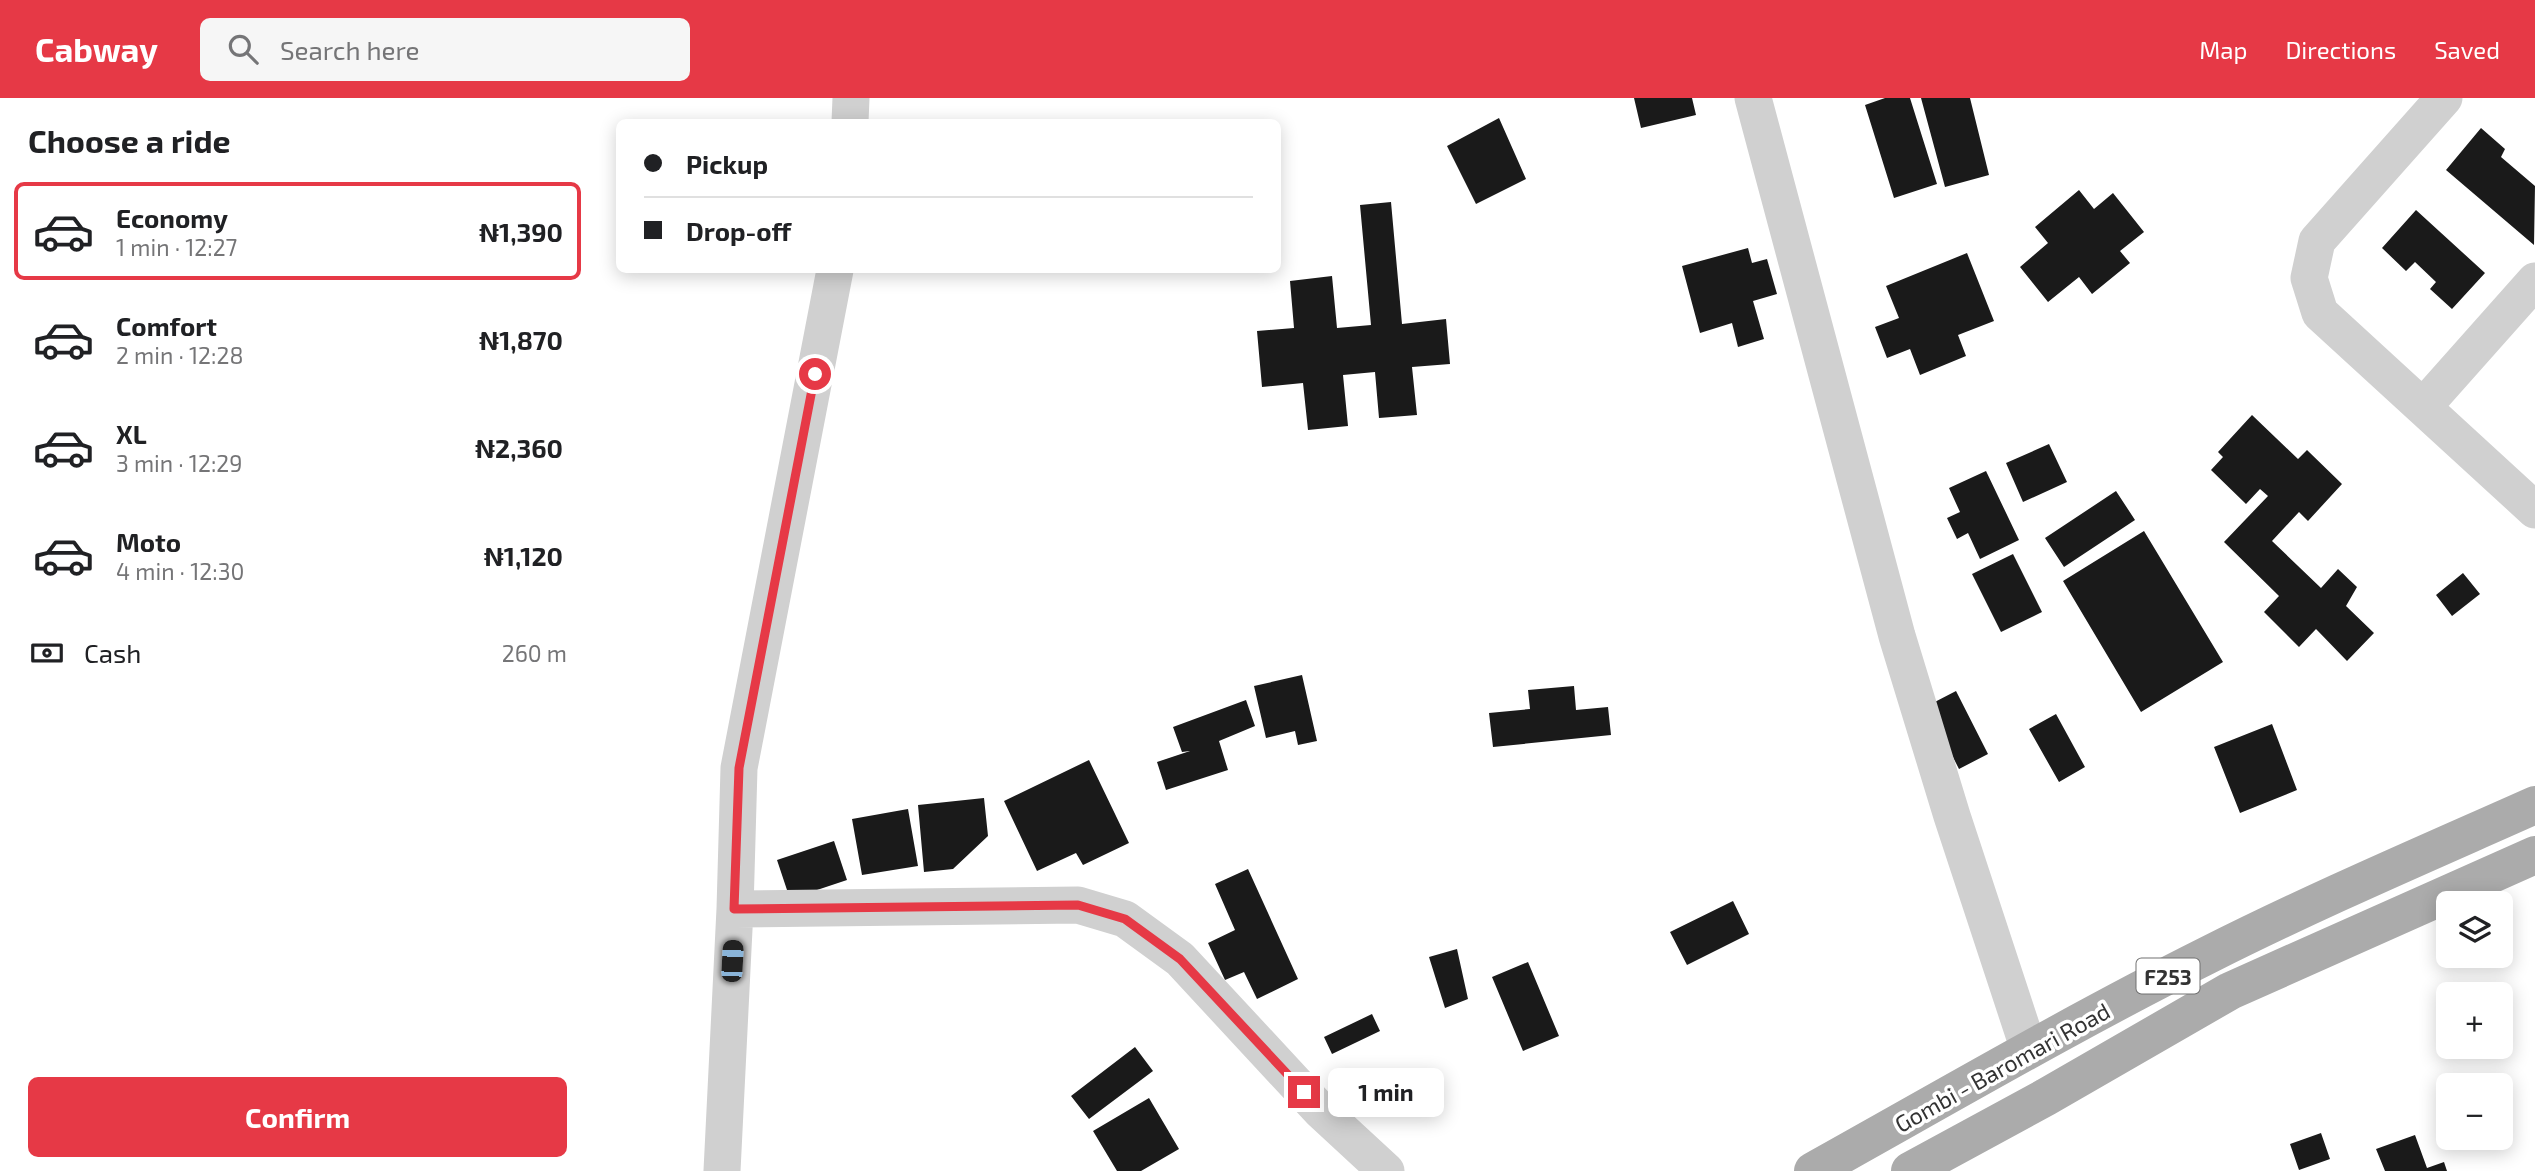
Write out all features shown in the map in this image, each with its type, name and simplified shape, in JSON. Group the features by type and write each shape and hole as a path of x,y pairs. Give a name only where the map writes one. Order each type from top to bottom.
{"main road":[{"name":"Gombi - Baromari Road","path":"1813,1171 2029,1050 2207,955 2359,883 2535,805"},
{"name":"Gombi - Baromari Road","path":"1915,1168 2046,1097 2230,991 2535,855"},
{"path":"1907,1118 1915,1168"}],"street":[{"path":"851,98 851,119"},
{"path":"1753,98 1897,636 1952,816 2029,1050"},
{"path":"2444,98 2317,241 2309,278 2320,313 2535,510"},
{"path":"722,1171 739,768 834,273"},
{"path":"2423,407 2535,281"},
{"path":"734,909 1078,905 1125,919 1180,959 1321,1111 1386,1171"}],"building":[{"path":"1634,98 1692,98 1696,115 1641,128"},
{"path":"1885,98 1910,98 1937,184 1894,198 1865,105"},
{"path":"1921,98 1970,98 1989,175 1945,187"},
{"path":"1499,118 1526,179 1476,204 1447,146"},
{"path":"2481,128 2505,149 2501,157 2535,186 2534,245 2446,170"},
{"path":"2079,190 2094,209 2113,193 2144,232 2120,251 2130,263 2092,294 2079,277 2048,302 2020,267 2048,243 2035,227"},
{"path":"1391,202 1402,324 1446,319 1450,364 1412,367 1417,415 1379,418 1375,372 1343,375 1348,426 1308,430 1303,383 1262,387 1257,331 1294,328 1290,281 1332,276 1337,328 1371,325 1360,205"},
{"path":"2416,210 2485,273 2452,309 2430,289 2436,282 2415,262 2406,271 2382,248"},
{"path":"1748,248 1752,263 1767,259 1777,294 1753,301 1764,339 1738,347 1732,323 1700,333 1682,266"},
{"path":"1967,253 1994,321 1958,335 1966,356 1920,375 1910,349 1887,358 1875,327 1899,318 1886,286"},
{"path":"2252,415 2298,459 2307,450 2342,484 2308,521 2299,512 2272,541 2321,588 2338,569 2357,587 2346,606 2374,633 2347,661 2316,629 2299,647 2264,612 2279,596 2224,542 2268,496 2260,489 2246,504 2211,470 2223,457 2218,452"},
{"path":"2049,444 2067,482 2023,502 2006,463"},
{"path":"1986,471 2019,540 1980,559 1968,533 1957,539 1947,518 1960,512 1949,488"},
{"path":"2116,491 2135,520 2064,567 2045,538"},
{"path":"2144,531 2223,662 2141,712 2063,581"},
{"path":"2013,554 2042,612 2001,632 1972,574"},
{"path":"2463,573 2480,594 2452,616 2436,595"},
{"path":"1302,675 1317,741 1298,745 1295,731 1266,738 1254,686"},
{"path":"1574,686 1576,710 1608,707 1611,735 1493,747 1489,713 1530,709 1528,690"},
{"path":"1956,691 1988,754 1959,769 1927,706"},
{"path":"1246,700 1255,726 1219,741 1228,770 1166,790 1157,762 1190,751 1182,752 1173,727"},
{"path":"2056,714 2085,767 2059,782 2029,729"},
{"path":"2272,724 2297,790 2240,813 2214,747"},
{"path":"1089,760 1129,843 1083,865 1076,853 1037,871 1004,801"},
{"path":"984,798 988,836 953,869 924,872 918,805"},
{"path":"908,809 918,866 862,875 852,819"},
{"path":"834,841 847,880 790,899 777,860"},
{"path":"1248,869 1298,979 1257,999 1244,972 1225,980 1208,943 1235,930 1215,884"},
{"path":"1733,901 1749,934 1687,965 1670,932"},
{"path":"1457,949 1468,999 1445,1008 1429,957"},
{"path":"1528,962 1559,1036 1523,1051 1492,977"},
{"path":"1372,1014 1380,1031 1332,1054 1324,1037"},
{"path":"1135,1047 1153,1071 1089,1119 1071,1096"},
{"path":"1149,1098 1179,1149 1141,1171 1117,1171 1093,1131"},
{"path":"2321,1133 2330,1159 2299,1170 2290,1144"},
{"path":"2415,1135 2427,1168 2444,1162 2447,1171 2385,1171 2376,1149"}],"route":[{"path":"815,374 739,768 734,909 1078,905 1125,919 1180,959 1304,1092"}]}
